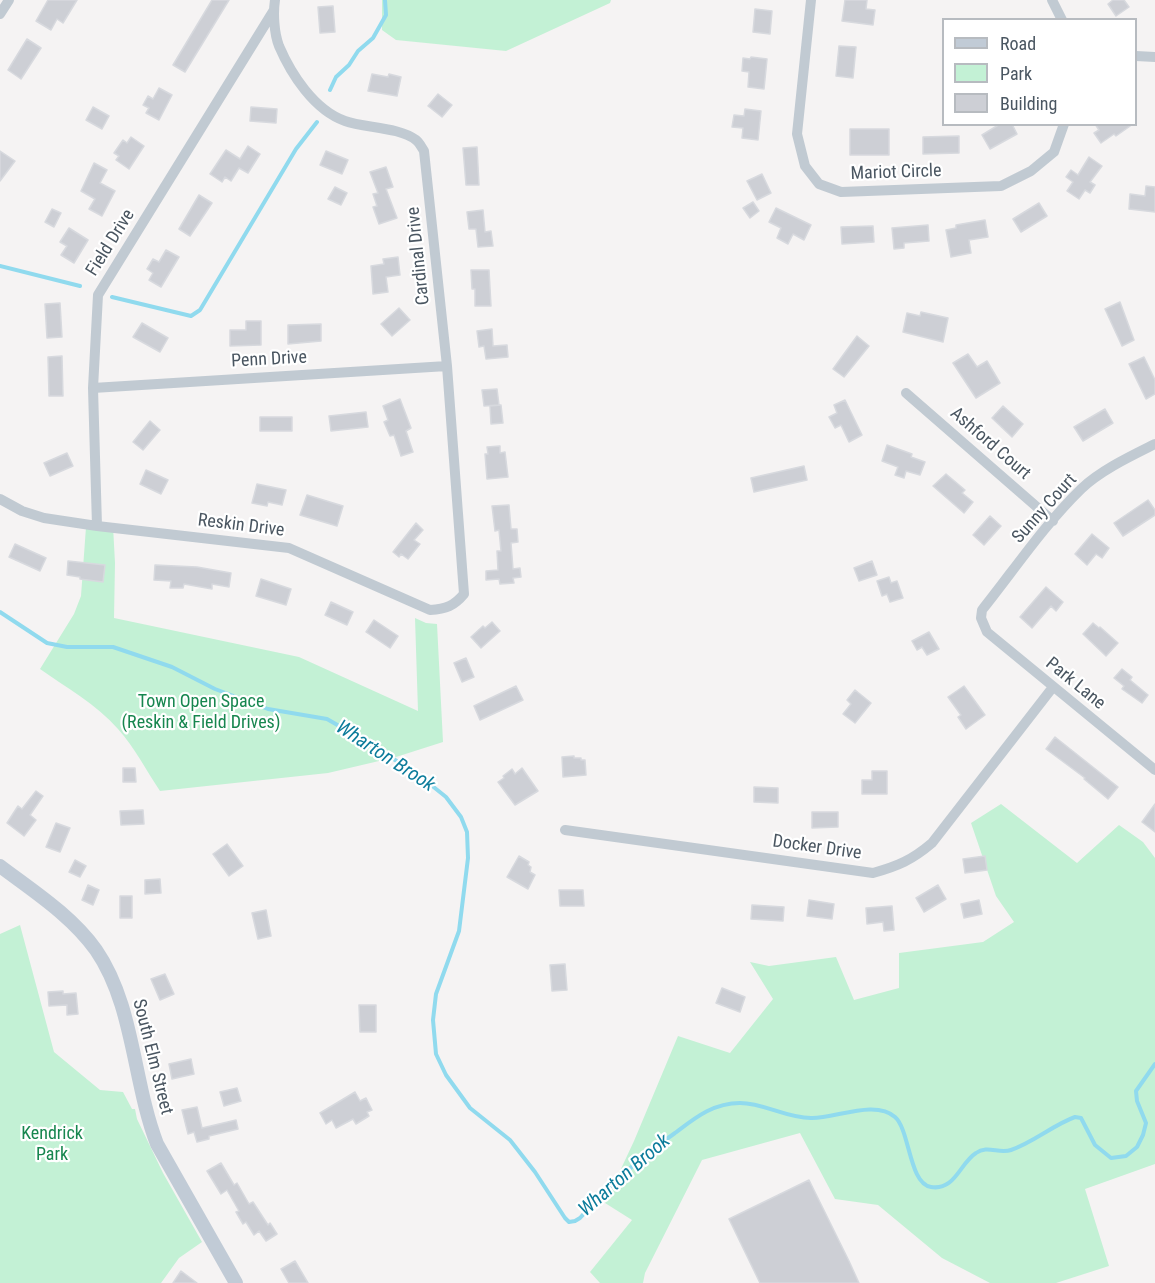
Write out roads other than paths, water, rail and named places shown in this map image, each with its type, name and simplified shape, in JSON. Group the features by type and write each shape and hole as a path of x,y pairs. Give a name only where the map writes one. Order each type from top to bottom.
{"main road":[{"name":"South Elm Street","path":"0,866 78,928 107,967 120,999 147,1120 157,1144 236,1283"}],"street":[{"path":"0,14 9,0"},
{"name":"Mariot Circle","path":"811,0 797,134 805,166 819,184 841,192 1002,186 1031,171 1054,152 1063,126"},
{"path":"1052,0 1061,18"},
{"name":"Cardinal Drive","path":"274,5 278,44 300,83 322,108 344,120 402,133 416,140 424,151 447,366 464,594"},
{"name":"Field Drive","path":"97,526 93,388 98,295 274,5"},
{"path":"1137,56 1155,57"},
{"name":"Penn Drive","path":"93,388 447,366"},
{"name":"Ashford Court","path":"906,393 1053,521"},
{"name":"Sunny Court","path":"981,618 982,610 1082,488 1155,444"},
{"name":"Reskin Drive","path":"0,499 22,511 44,518 289,548 430,610 446,609 464,594"},
{"name":"Park Lane","path":"981,618 987,632 1155,770"},
{"name":"Docker Drive","path":"565,830 873,873 899,866 919,855 932,843 1053,687"}],"waterway":[{"path":"330,90 336,77 349,65 358,51 373,38 386,15 385,0"},
{"path":"112,297 191,316 200,310 296,149 317,122"},
{"path":"0,266 80,286"},
{"name":"Wharton Brook","path":"0,612 47,643 67,647 113,647 172,667 215,689 268,709 327,719 420,776 446,797 461,817 467,832 468,858 459,931 436,994 433,1020 436,1054 446,1075 470,1108 510,1140 569,1222 580,1218 625,1172 690,1122 705,1112 730,1104 758,1105 793,1116 811,1118 866,1110 887,1112 900,1124 918,1177 924,1184 931,1187 939,1187 952,1181 970,1157 980,1151 1011,1150 1075,1117 1081,1118 1095,1145 1111,1158 1126,1156 1137,1147 1146,1123 1137,1101 1136,1091 1155,1064"}],"park label":[{"name":"Town Open Space (Reskin & Field Drives)","path":"201,712"},
{"name":"Kendrick Park","path":"52,1144"}]}
